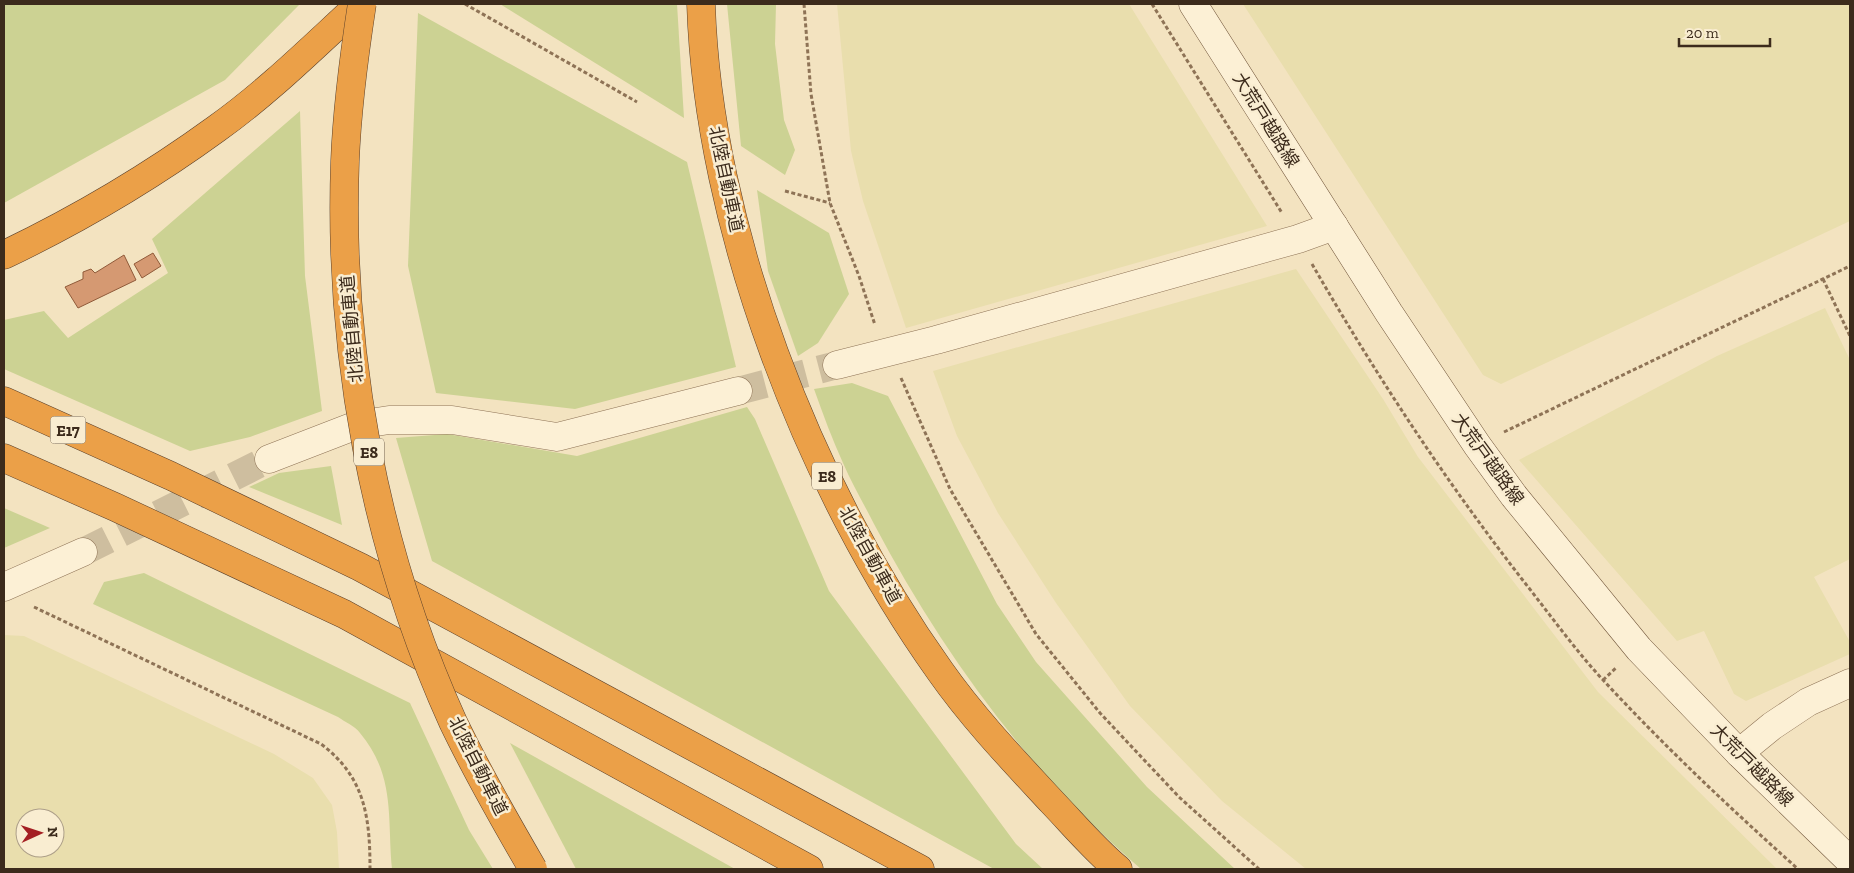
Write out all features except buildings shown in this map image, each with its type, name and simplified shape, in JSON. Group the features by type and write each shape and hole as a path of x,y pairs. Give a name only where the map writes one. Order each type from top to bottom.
{"highway":[{"path":"4,256 70,221 143,178 216,129 281,77 361,4"},
{"name":"北陸自動車道","path":"361,4 351,74 344,206 344,242 351,334 360,409 393,558 419,637 453,722 490,794 533,869"},
{"name":"北陸自動車道","path":"702,4 708,86 719,152 734,222 765,329 820,462 877,573 940,671 1002,750 1118,869"},
{"name":"E17","path":"4,401 132,458 360,567 920,869"},
{"path":"4,458 116,506 344,614 809,869"}],"street":[{"name":"大荒戸越路線","path":"1193,4 1334,226 1477,445 1514,496 1639,649 1739,753 1850,862"},
{"path":"838,365 1298,239 1334,226"},
{"path":"269,459 356,425 389,420 452,420 557,437 738,391"},
{"path":"4,587 83,552"},
{"path":"1739,753 1772,726 1808,702 1850,683"}],"path":[{"path":"466,4 637,102"},
{"path":"804,4 811,94 830,203 859,276 875,325 890,351 950,489 1036,634 1100,713 1179,798 1259,869"},
{"path":"785,191 830,203"},
{"path":"1477,445 1850,266"},
{"path":"1823,279 1850,336"},
{"path":"30,606 321,744 336,756 350,773 360,790 369,824 370,869"}],"shaded area":[{"path":"837,4 1129,4 1267,226 906,328 863,201 851,151"},
{"path":"1243,4 1850,4 1850,221 1501,384 1483,375"},
{"path":"1296,269 1383,399 1418,457 1598,692 1777,869 1306,869 1222,801 1130,706 1056,603 998,513 957,436 933,371"},
{"path":"1825,308 1850,360 1850,559 1814,577 1850,642 1850,654 1746,701 1734,694 1704,631 1677,641 1519,460 1717,356"},
{"path":"4,635 24,636 274,754 313,778 332,805 337,832 339,869 4,869"}],"green space":[{"path":"4,4 300,4 225,80 4,203"},
{"path":"500,4 677,4 684,118"},
{"path":"727,4 776,4 775,44 784,120 795,150 785,175 741,146"},
{"path":"418,13 687,162 736,367 575,409 436,393 408,266"},
{"path":"300,111 305,276 322,411 250,437 190,451 4,369 4,320 44,311 68,338 168,273 152,239"},
{"path":"757,190 829,233 849,294 818,343 798,356 768,271"},
{"path":"852,383 888,396 997,604 1036,662 1147,787 1235,869 1141,869 1100,832 1062,793 991,709 959,665 900,572 839,454 814,389"},
{"path":"747,407 755,419 829,591 1016,844 1043,869 994,869 432,561 396,438 447,434 577,456"},
{"path":"331,466 342,525 249,487 279,473"},
{"path":"4,508 50,528 4,548"},
{"path":"144,573 410,703 469,830 493,869 392,869 388,798 385,782 372,749 360,733 353,726 338,717 93,604 104,582"},
{"path":"510,743 735,869 576,869"}],"tunnel":[{"path":"738,391 837,365"},
{"path":"83,552 269,459"}]}
